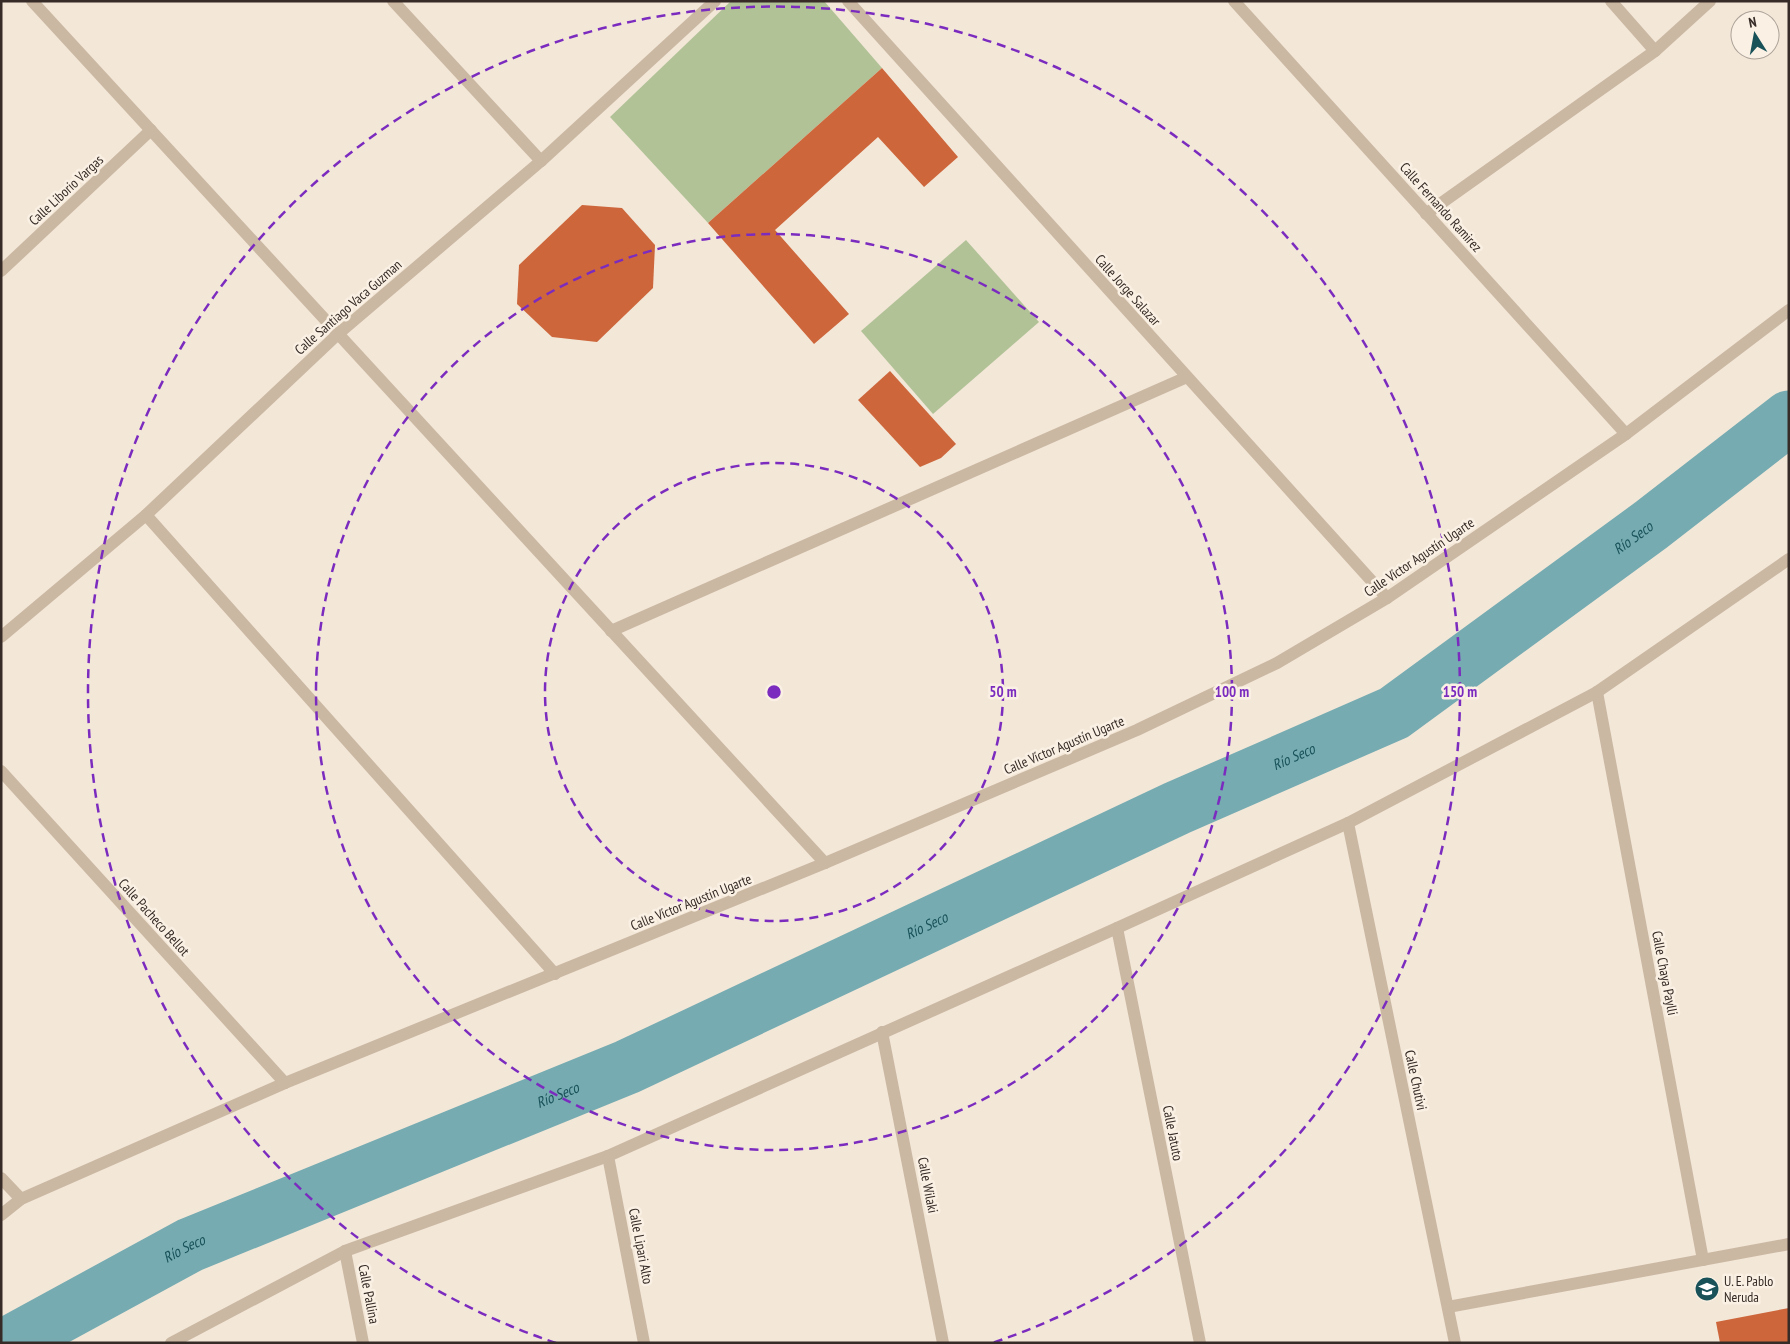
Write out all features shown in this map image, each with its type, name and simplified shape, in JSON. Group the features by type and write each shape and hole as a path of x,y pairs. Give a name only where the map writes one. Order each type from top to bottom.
{"street":[{"path":"32,1 825,863"},
{"path":"393,1 541,161"},
{"name":"Calle Santiago Vaca Guzman","path":"1,637 146,515 338,334 541,161 715,1"},
{"name":"Calle Jorge Salazar","path":"848,1 1387,598"},
{"name":"Calle Fernando Ramirez","path":"1234,1 1626,434"},
{"path":"1611,1 1656,51"},
{"path":"1426,214 1656,51 1710,1"},
{"name":"Calle Liborio Vargas","path":"1,271 151,130"},
{"name":"Calle Víctor Agustín Ugarte","path":"1,1214 21,1199 285,1083 825,863 1146,726 1277,663 1387,598 1626,434 1789,310"},
{"path":"611,631 1187,377"},
{"path":"146,515 555,974"},
{"path":"171,1343 345,1251 608,1156 1348,823 1597,692 1789,559"},
{"name":"Calle Chaya Paylli","path":"1597,692 1703,1260"},
{"name":"Calle Pacheco Bellot","path":"1,771 285,1083"},
{"name":"Calle Chutivi","path":"1348,823 1455,1343"},
{"name":"Calle Jatuto","path":"1117,928 1200,1343"},
{"name":"Calle Wilaki","path":"882,1032 943,1343"},
{"name":"Calle Lipari Alto","path":"608,1156 644,1343"},
{"path":"1,1178 21,1199"},
{"path":"1448,1307 1789,1244"},
{"name":"Calle Pallina","path":"345,1251 363,1343"}],"green space":[{"path":"731,1 824,1 882,68 708,223 610,117"},
{"path":"966,240 1039,322 933,414 861,331"}],"building":[{"path":"882,68 958,157 924,187 878,137 775,230 849,314 814,344 708,223"},
{"path":"582,205 622,208 655,245 653,288 597,342 552,337 517,304 519,265"},
{"path":"890,371 956,444 941,458 920,467 858,400"},
{"path":"1789,1308 1789,1343 1720,1343 1716,1322"}],"waterway":[{"name":"Río Seco","path":"10,1343 190,1245 627,1067 1177,808 1394,713 1651,525 1789,418"}],"place":[{"name":"U. E. Pablo Neruda","path":"1707,1289"}]}
